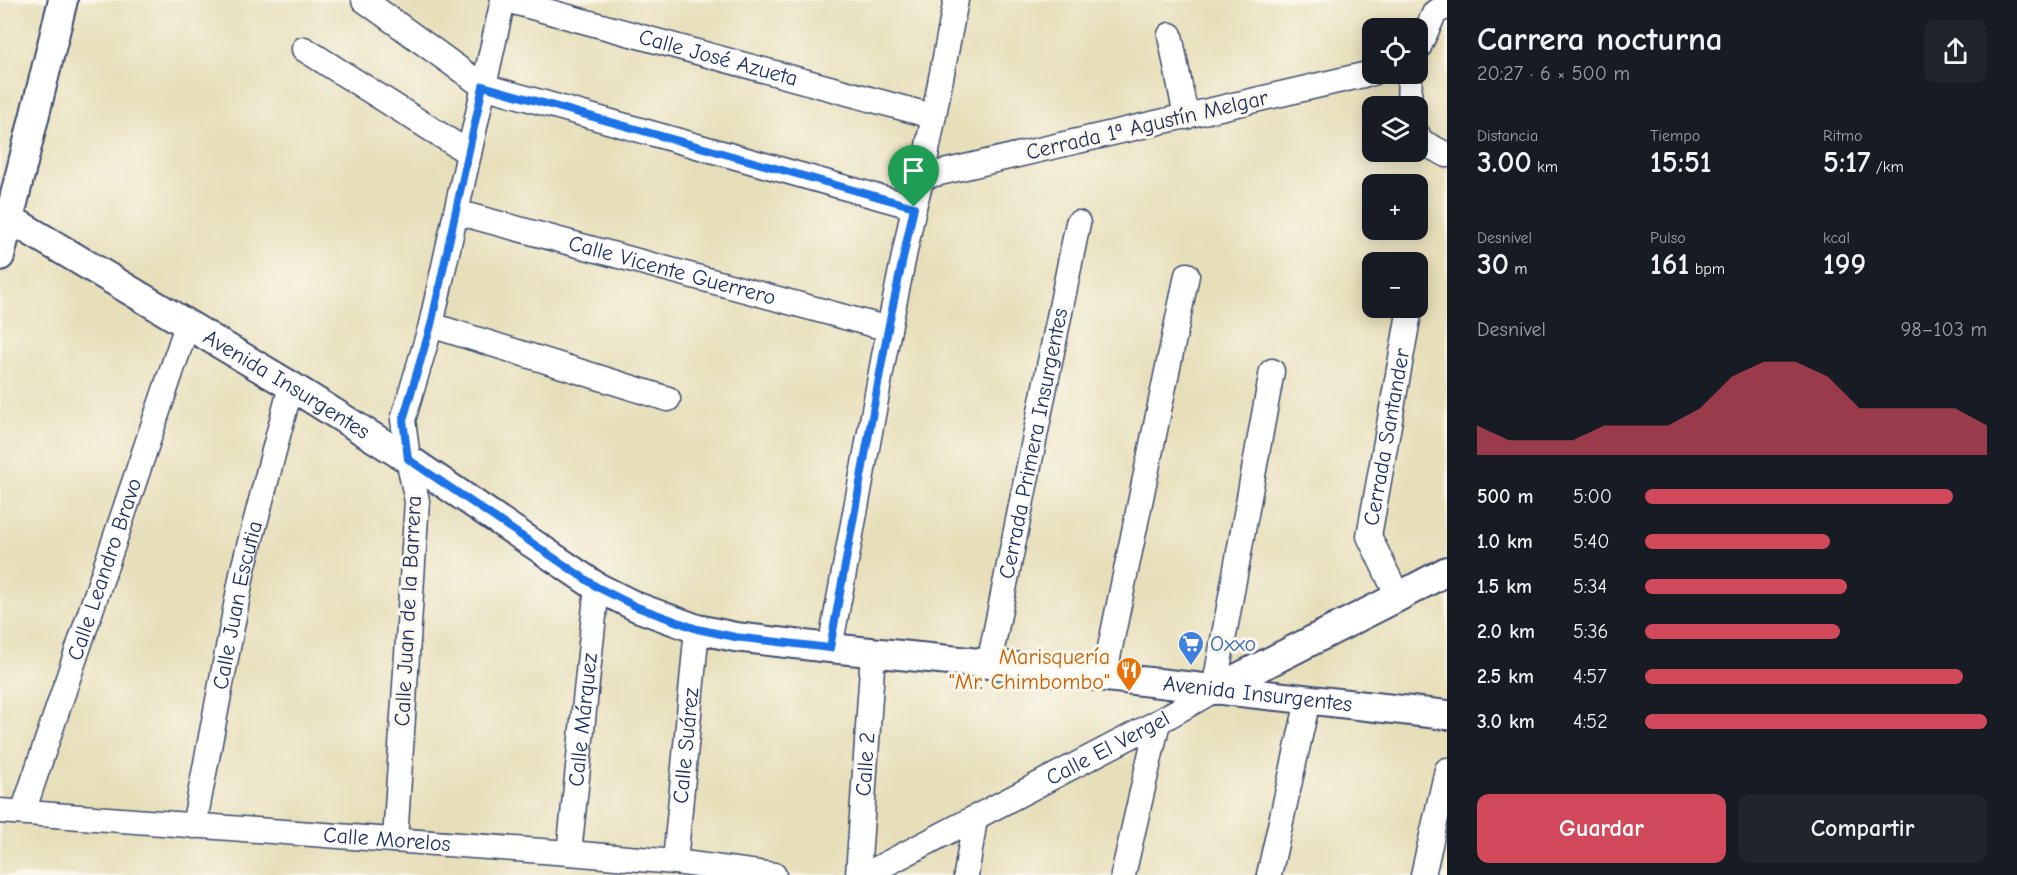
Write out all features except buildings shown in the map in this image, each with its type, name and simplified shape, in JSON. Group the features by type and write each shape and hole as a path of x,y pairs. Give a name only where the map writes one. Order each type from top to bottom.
{"street":[{"path":"0,256 5,216 63,0"},
{"path":"364,0 483,86 914,207"},
{"name":"Calle Juan de la Barrera","path":"395,840 417,501 403,420 431,325 483,86 505,0"},
{"name":"Calle José Azueta","path":"505,0 932,116"},
{"path":"830,648 888,329 922,177 956,0"},
{"path":"1428,27 1435,12 1447,7"},
{"path":"1170,35 1186,117"},
{"path":"304,49 469,153"},
{"name":"Cerrada 1ª Agustín Melgar","path":"922,177 1362,75"},
{"path":"1428,145 1447,155"},
{"name":"Calle Vicente Guerrero","path":"456,212 888,329"},
{"name":"Avenida Insurgentes","path":"5,216 291,386 408,459 597,587 637,607 697,629 735,637 873,653 1447,715"},
{"name":"Cerrada Primera Insurgentes","path":"989,664 1078,223"},
{"path":"1104,677 1187,275"},
{"name":"Cerrada Santander","path":"1398,597 1369,536 1408,318"},
{"name":"Calle Leandro Bravo","path":"11,811 187,325"},
{"path":"431,325 668,399"},
{"path":"1214,690 1272,371"},
{"name":"Calle Juan Escutia","path":"194,826 243,570 291,386"},
{"name":"Calle El Vergel","path":"865,875 1158,722 1214,690 1447,571"},
{"name":"Calle Márquez","path":"569,853 597,587"},
{"name":"Calle Suárez","path":"675,862 697,629"},
{"name":"Calle 2","path":"858,875 873,653"},
{"path":"1269,875 1308,699"},
{"path":"1123,875 1158,722"},
{"path":"1423,875 1447,770"},
{"name":"Calle Morelos","path":"11,811 569,853 675,862 774,875"},
{"path":"966,875 975,819"}],"place":[{"name":"Oxxo","path":"1191,667"},
{"name":"Marisquería \"Mr. Chimbombo\"","path":"1129,693"}],"route":[{"path":"483,86 914,207 888,329 830,648 735,637 697,629 637,607 597,587 408,459 403,420 431,325 483,86"}]}
